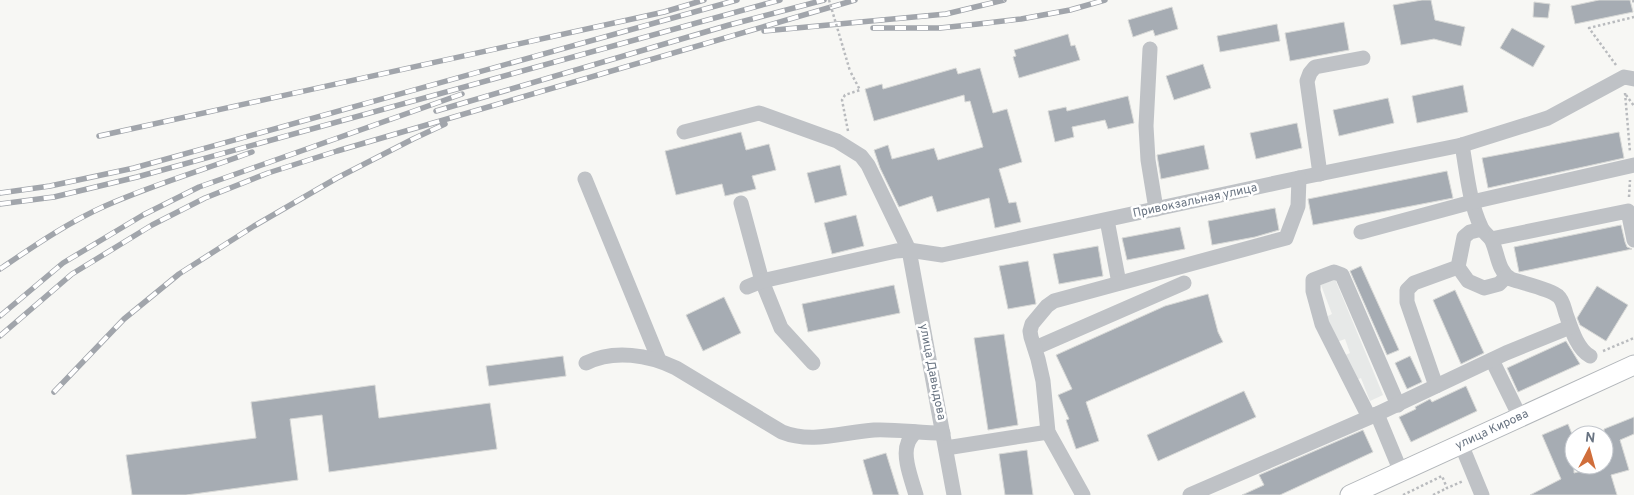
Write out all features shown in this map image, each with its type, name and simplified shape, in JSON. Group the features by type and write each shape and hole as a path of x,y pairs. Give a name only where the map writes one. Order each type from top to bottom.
{"main road":[{"name":"улица Кирова","path":"1350,495 1634,365"}],"street":[{"path":"1150,49 1146,126 1148,160 1156,210"},
{"path":"1320,174 1307,81 1315,67 1363,58"},
{"name":"Привокзальная улица","path":"747,287 762,281 896,251 909,250 942,255 1462,145 1548,118 1629,78"},
{"path":"684,132 759,113 837,141 851,148"},
{"path":"1462,145 1472,202 1502,271 1506,277 1559,297 1563,303 1570,327 1584,353 1590,356"},
{"name":"улица Давыдова","path":"851,148 868,165 909,250 954,495"},
{"path":"1361,232 1472,202 1632,165"},
{"path":"1083,495 1048,432 1043,381 1030,331 1032,324 1047,306 1054,301 1286,238 1298,206 1299,178"},
{"path":"585,179 659,360"},
{"path":"741,203 762,281 781,328 813,364"},
{"path":"1506,277 1499,284 1484,288 1468,281 1458,267 1464,237 1470,232 1486,234 1628,211 1634,240"},
{"path":"1107,220 1119,283"},
{"path":"1436,386 1407,302 1407,290 1414,284 1458,267"},
{"path":"1398,405 1342,275 1334,272 1313,280 1313,291 1322,324 1373,416 1401,472"},
{"path":"1035,348 1184,283"},
{"path":"1190,495 1221,489 1492,360 1570,327"},
{"path":"586,362 597,357 613,355 636,355 659,360 676,368 793,437 805,438 873,430 915,432 945,441 1048,432"},
{"path":"1492,360 1520,417"},
{"path":"915,432 908,442 906,458 916,495"},
{"path":"1460,444 1482,495"}],"path":[{"path":"829,0 850,71 860,90 845,96 842,100 851,148"},
{"path":"1628,211 1632,165 1626,94 1629,78 1589,28 1634,17"},
{"path":"1626,94 1634,106"},
{"path":"1590,356 1634,338"},
{"path":"1403,495 1442,476 1447,488"},
{"path":"1433,495 1474,477"}],"shaded area":[{"path":"1335,279 1383,395 1370,401 1361,378 1353,381 1343,356 1350,353 1345,339 1337,342 1326,317 1332,314 1321,285"}],"building":[{"path":"1431,0 1435,20 1465,27 1461,46 1434,39 1401,45 1393,5"},
{"path":"1599,0 1630,0 1633,12 1575,24 1571,6"},
{"path":"1534,2 1550,4 1548,18 1533,17"},
{"path":"1172,7 1178,29 1155,36 1153,30 1133,37 1128,20"},
{"path":"1344,22 1349,50 1290,61 1285,33"},
{"path":"1277,24 1280,41 1220,52 1217,36"},
{"path":"1512,28 1545,46 1533,67 1500,48"},
{"path":"1068,34 1071,46 1075,45 1080,60 1019,78 1013,57 1016,56 1014,50"},
{"path":"1203,64 1211,88 1174,100 1166,76"},
{"path":"956,68 958,74 980,68 993,113 1007,109 1022,162 999,169 1009,203 1016,202 1021,222 995,228 989,198 937,212 932,196 899,207 880,168 874,150 888,145 892,159 934,148 938,160 983,147 970,101 965,102 964,95 874,121 865,89 882,84 883,89"},
{"path":"1463,85 1468,112 1417,123 1412,96"},
{"path":"1128,96 1134,123 1108,129 1105,120 1072,127 1074,137 1055,142 1048,111 1066,107 1067,111"},
{"path":"1388,98 1394,123 1339,136 1333,110"},
{"path":"1297,123 1302,148 1256,159 1250,133"},
{"path":"741,132 746,150 769,144 776,170 752,176 756,189 725,196 722,184 676,195 665,151"},
{"path":"1619,132 1624,158 1488,188 1482,158"},
{"path":"1204,145 1209,169 1161,179 1157,155"},
{"path":"840,165 847,195 815,203 807,173"},
{"path":"1447,171 1453,198 1313,225 1308,199"},
{"path":"1275,208 1279,230 1255,237 1212,245 1208,221"},
{"path":"856,215 864,246 832,254 824,223"},
{"path":"1621,225 1627,247 1632,249 1519,272 1514,247"},
{"path":"1180,227 1185,249 1127,260 1122,238"},
{"path":"1098,246 1103,276 1059,284 1053,254"},
{"path":"1028,261 1036,304 1008,309 999,266"},
{"path":"1361,266 1399,350 1387,355 1350,271"},
{"path":"894,285 900,313 808,332 802,304"},
{"path":"1597,286 1628,305 1606,341 1580,325 1577,318"},
{"path":"1455,290 1484,353 1461,364 1433,300"},
{"path":"1208,294 1218,332 1223,342 1086,402 1099,441 1076,449 1066,420 1069,419 1058,395 1072,389 1056,355 1165,306"},
{"path":"724,297 741,333 703,351 686,315"},
{"path":"1004,334 1018,425 988,430 974,338"},
{"path":"1566,341 1580,364 1518,392 1507,368"},
{"path":"563,356 566,376 489,386 486,366"},
{"path":"1410,356 1422,382 1407,389 1395,363"},
{"path":"375,385 379,418 490,403 497,449 329,472 322,415 290,419 298,480 186,495 132,495 126,455 256,438 251,402"},
{"path":"1466,386 1477,411 1411,442 1399,417 1416,409 1415,407 1430,399 1432,402"},
{"path":"1244,391 1256,417 1158,461 1147,435"},
{"path":"1634,417 1634,434 1620,440 1629,470 1614,474 1614,425"},
{"path":"1564,426 1564,475 1611,475 1617,495 1530,495 1561,479 1542,435"},
{"path":"1363,430 1373,452 1280,495 1242,495 1264,485 1259,475"},
{"path":"1027,450 1033,495 1005,495 999,454"},
{"path":"886,453 899,495 873,495 863,460"}],"railway":[{"path":"99,136 664,12 704,0"},
{"path":"0,193 50,186 134,168 737,0"},
{"path":"0,204 54,197 137,177 780,0"},
{"path":"436,111 729,25 824,0"},
{"path":"0,336 72,274 152,225 205,198 268,173 337,151 855,0"},
{"path":"764,31 946,14 1004,0"},
{"path":"873,28 940,28 1021,19 1070,10 1105,0"},
{"path":"0,316 63,263 143,215 199,187 462,94"},
{"path":"54,392 124,319 179,274 254,226 337,178 445,124"},
{"path":"0,269 64,227 105,206 159,184 252,152"}]}
